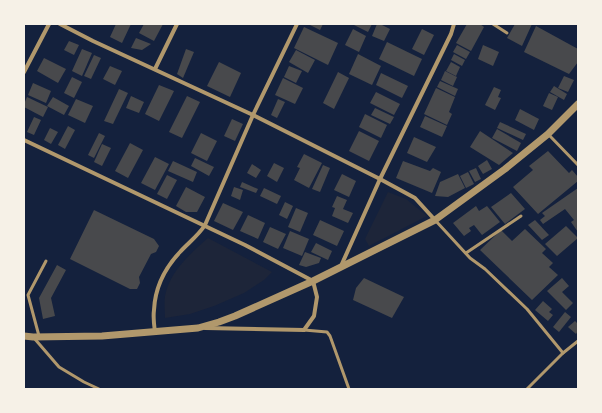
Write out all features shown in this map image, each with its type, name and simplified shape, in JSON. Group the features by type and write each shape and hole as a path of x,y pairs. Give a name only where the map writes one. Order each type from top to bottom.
{"street":[{"path":"25,69 49,24"},
{"path":"60,24 93,41 253,115 380,179 415,198 435,220"},
{"path":"155,69 177,24"},
{"path":"155,332 153,312 159,285 163,276 178,254 196,237 205,225 253,115 297,24"},
{"path":"340,268 380,179 451,34 454,24"},
{"path":"198,328 235,316 313,281 435,220 505,169 548,134 578,104"},
{"path":"24,140 245,244 313,281 317,297 314,316 304,330 198,328 102,336 24,336"}],"lane":[{"path":"493,24 507,32"},
{"path":"548,134 578,165"},
{"path":"466,253 521,216"},
{"path":"435,220 470,258 485,269 527,309 563,353"},
{"path":"46,261 28,296 36,337 59,367 99,389"},
{"path":"304,330 327,332 330,336 349,389"},
{"path":"527,389 563,353 578,341"}],"shaded area":[{"path":"388,192 406,199 427,216 369,246 365,239"},
{"path":"208,238 272,272 264,280 244,293 214,306 190,314 165,318 165,296 171,279 194,250"}],"building":[{"path":"116,24 131,24 122,43 110,37"},
{"path":"144,24 163,24 154,41 139,33"},
{"path":"323,24 320,30 310,25"},
{"path":"352,24 372,24 368,32"},
{"path":"377,24 390,29 384,41 372,36"},
{"path":"467,24 480,24 484,27 471,51 456,43"},
{"path":"515,24 532,24 522,46 507,38"},
{"path":"536,26 578,49 578,62 569,74 524,52"},
{"path":"304,27 338,43 328,65 294,48"},
{"path":"353,29 366,36 359,52 345,45"},
{"path":"422,29 434,35 424,55 412,49"},
{"path":"136,38 151,44 142,50 131,48"},
{"path":"69,41 79,45 74,55 64,50"},
{"path":"387,42 422,59 414,76 379,59"},
{"path":"457,45 470,52 466,59 453,52"},
{"path":"483,45 499,52 493,66 478,59"},
{"path":"82,49 92,53 82,76 72,71"},
{"path":"186,49 194,52 183,78 177,74"},
{"path":"296,50 315,60 308,73 289,62"},
{"path":"358,54 381,66 372,85 349,74"},
{"path":"454,54 465,60 462,66 451,60"},
{"path":"94,55 101,58 91,79 84,76"},
{"path":"44,58 66,69 58,83 37,71"},
{"path":"219,62 241,73 230,97 207,86"},
{"path":"451,62 460,67 456,76 446,71"},
{"path":"110,66 122,71 115,85 103,79"},
{"path":"289,66 302,71 296,83 284,77"},
{"path":"445,71 457,77 453,86 441,80"},
{"path":"338,72 349,78 334,109 323,103"},
{"path":"381,73 408,86 402,98 376,85"},
{"path":"564,76 574,80 568,92 558,88"},
{"path":"72,77 82,82 74,98 64,93"},
{"path":"283,78 303,88 295,104 275,95"},
{"path":"440,81 458,89 455,96 437,87"},
{"path":"33,83 51,91 46,103 28,95"},
{"path":"159,85 174,91 159,121 145,114"},
{"path":"554,86 567,94 564,100 550,92"},
{"path":"494,87 501,90 498,97 501,98 495,110 485,105"},
{"path":"436,88 455,97 449,112 452,114 447,125 424,114"},
{"path":"119,89 128,93 113,124 104,121"},
{"path":"376,92 400,104 394,115 370,103"},
{"path":"549,93 558,97 552,110 543,106"},
{"path":"131,96 144,102 139,113 126,108"},
{"path":"187,96 200,102 182,138 169,132"},
{"path":"27,97 48,107 43,117 24,107"},
{"path":"53,97 69,106 64,115 47,106"},
{"path":"76,99 93,106 85,123 68,115"},
{"path":"278,99 285,102 277,118 271,115"},
{"path":"375,108 394,117 390,124 371,115"},
{"path":"520,109 539,119 534,130 515,120"},
{"path":"365,114 387,125 381,138 359,127"},
{"path":"425,116 447,126 442,137 420,127"},
{"path":"34,117 41,120 34,135 27,132"},
{"path":"232,119 243,124 235,141 224,136"},
{"path":"500,122 526,134 523,140 497,128"},
{"path":"68,126 75,130 65,149 58,145"},
{"path":"50,128 58,132 51,144 44,140"},
{"path":"497,129 521,143 517,151 492,138"},
{"path":"359,131 379,141 369,161 349,151"},
{"path":"480,131 513,153 499,165 470,147"},
{"path":"99,133 105,136 94,158 88,155"},
{"path":"201,133 217,141 207,161 191,153"},
{"path":"414,137 436,147 427,162 407,153"},
{"path":"130,143 143,150 128,178 115,171"},
{"path":"102,144 111,148 102,166 94,162"},
{"path":"548,151 569,173 572,170 578,177 578,181 538,214 513,187 533,170 529,166"},
{"path":"304,154 322,163 309,188 294,180 300,168 297,167"},
{"path":"155,157 169,164 155,190 141,183"},
{"path":"195,158 214,167 209,176 191,166"},
{"path":"487,160 492,169 483,174 478,166"},
{"path":"173,161 197,172 193,182 168,171"},
{"path":"403,161 430,171 433,168 441,172 432,193 396,178"},
{"path":"274,163 284,168 277,182 267,176"},
{"path":"252,164 261,170 256,178 247,173"},
{"path":"323,165 330,168 320,192 312,189"},
{"path":"476,168 481,179 475,182 469,171"},
{"path":"468,172 474,184 466,188 460,176"},
{"path":"342,174 356,181 349,197 334,190"},
{"path":"458,174 465,188 448,197 435,196 440,182"},
{"path":"167,175 177,180 167,199 157,194"},
{"path":"242,182 258,189 256,193 240,187"},
{"path":"186,187 205,197 197,212 186,212 176,206"},
{"path":"234,187 243,190 240,200 231,196"},
{"path":"264,188 281,196 277,204 260,196"},
{"path":"578,188 578,232 571,222 574,220 565,209 543,224 540,220 545,216 542,213"},
{"path":"511,193 525,209 505,224 491,207"},
{"path":"337,196 347,200 343,209 353,213 348,223 332,216 335,208 332,207"},
{"path":"285,202 293,206 287,219 279,215"},
{"path":"223,203 243,212 233,230 214,221"},
{"path":"476,206 479,211 487,206 500,222 482,235 474,225 469,228 471,231 464,236 453,223"},
{"path":"296,208 308,213 300,232 288,227"},
{"path":"94,210 154,239 159,246 156,252 151,254 139,277 140,283 137,289 130,289 70,259"},
{"path":"248,215 265,223 258,239 240,231"},
{"path":"320,220 344,231 337,246 313,235"},
{"path":"535,220 549,235 542,240 528,225"},
{"path":"566,226 578,238 557,256 545,244"},
{"path":"270,227 286,234 278,249 263,242"},
{"path":"525,229 546,249 542,253 553,263 549,267 558,275 532,300 480,250 501,230 512,241"},
{"path":"290,231 309,239 302,256 283,248"},
{"path":"316,243 332,251 328,260 311,252"},
{"path":"305,252 321,258 319,263 306,267 299,265"},
{"path":"57,265 66,270 51,298 55,316 43,319 39,298"},
{"path":"364,278 404,297 392,318 353,300 356,288"},
{"path":"562,278 569,286 562,292 573,303 566,310 547,291"},
{"path":"543,301 552,309 549,312 553,315 548,321 535,310"},
{"path":"565,312 571,317 559,332 553,327"},
{"path":"575,321 578,324 578,331 576,334 568,327"}]}
